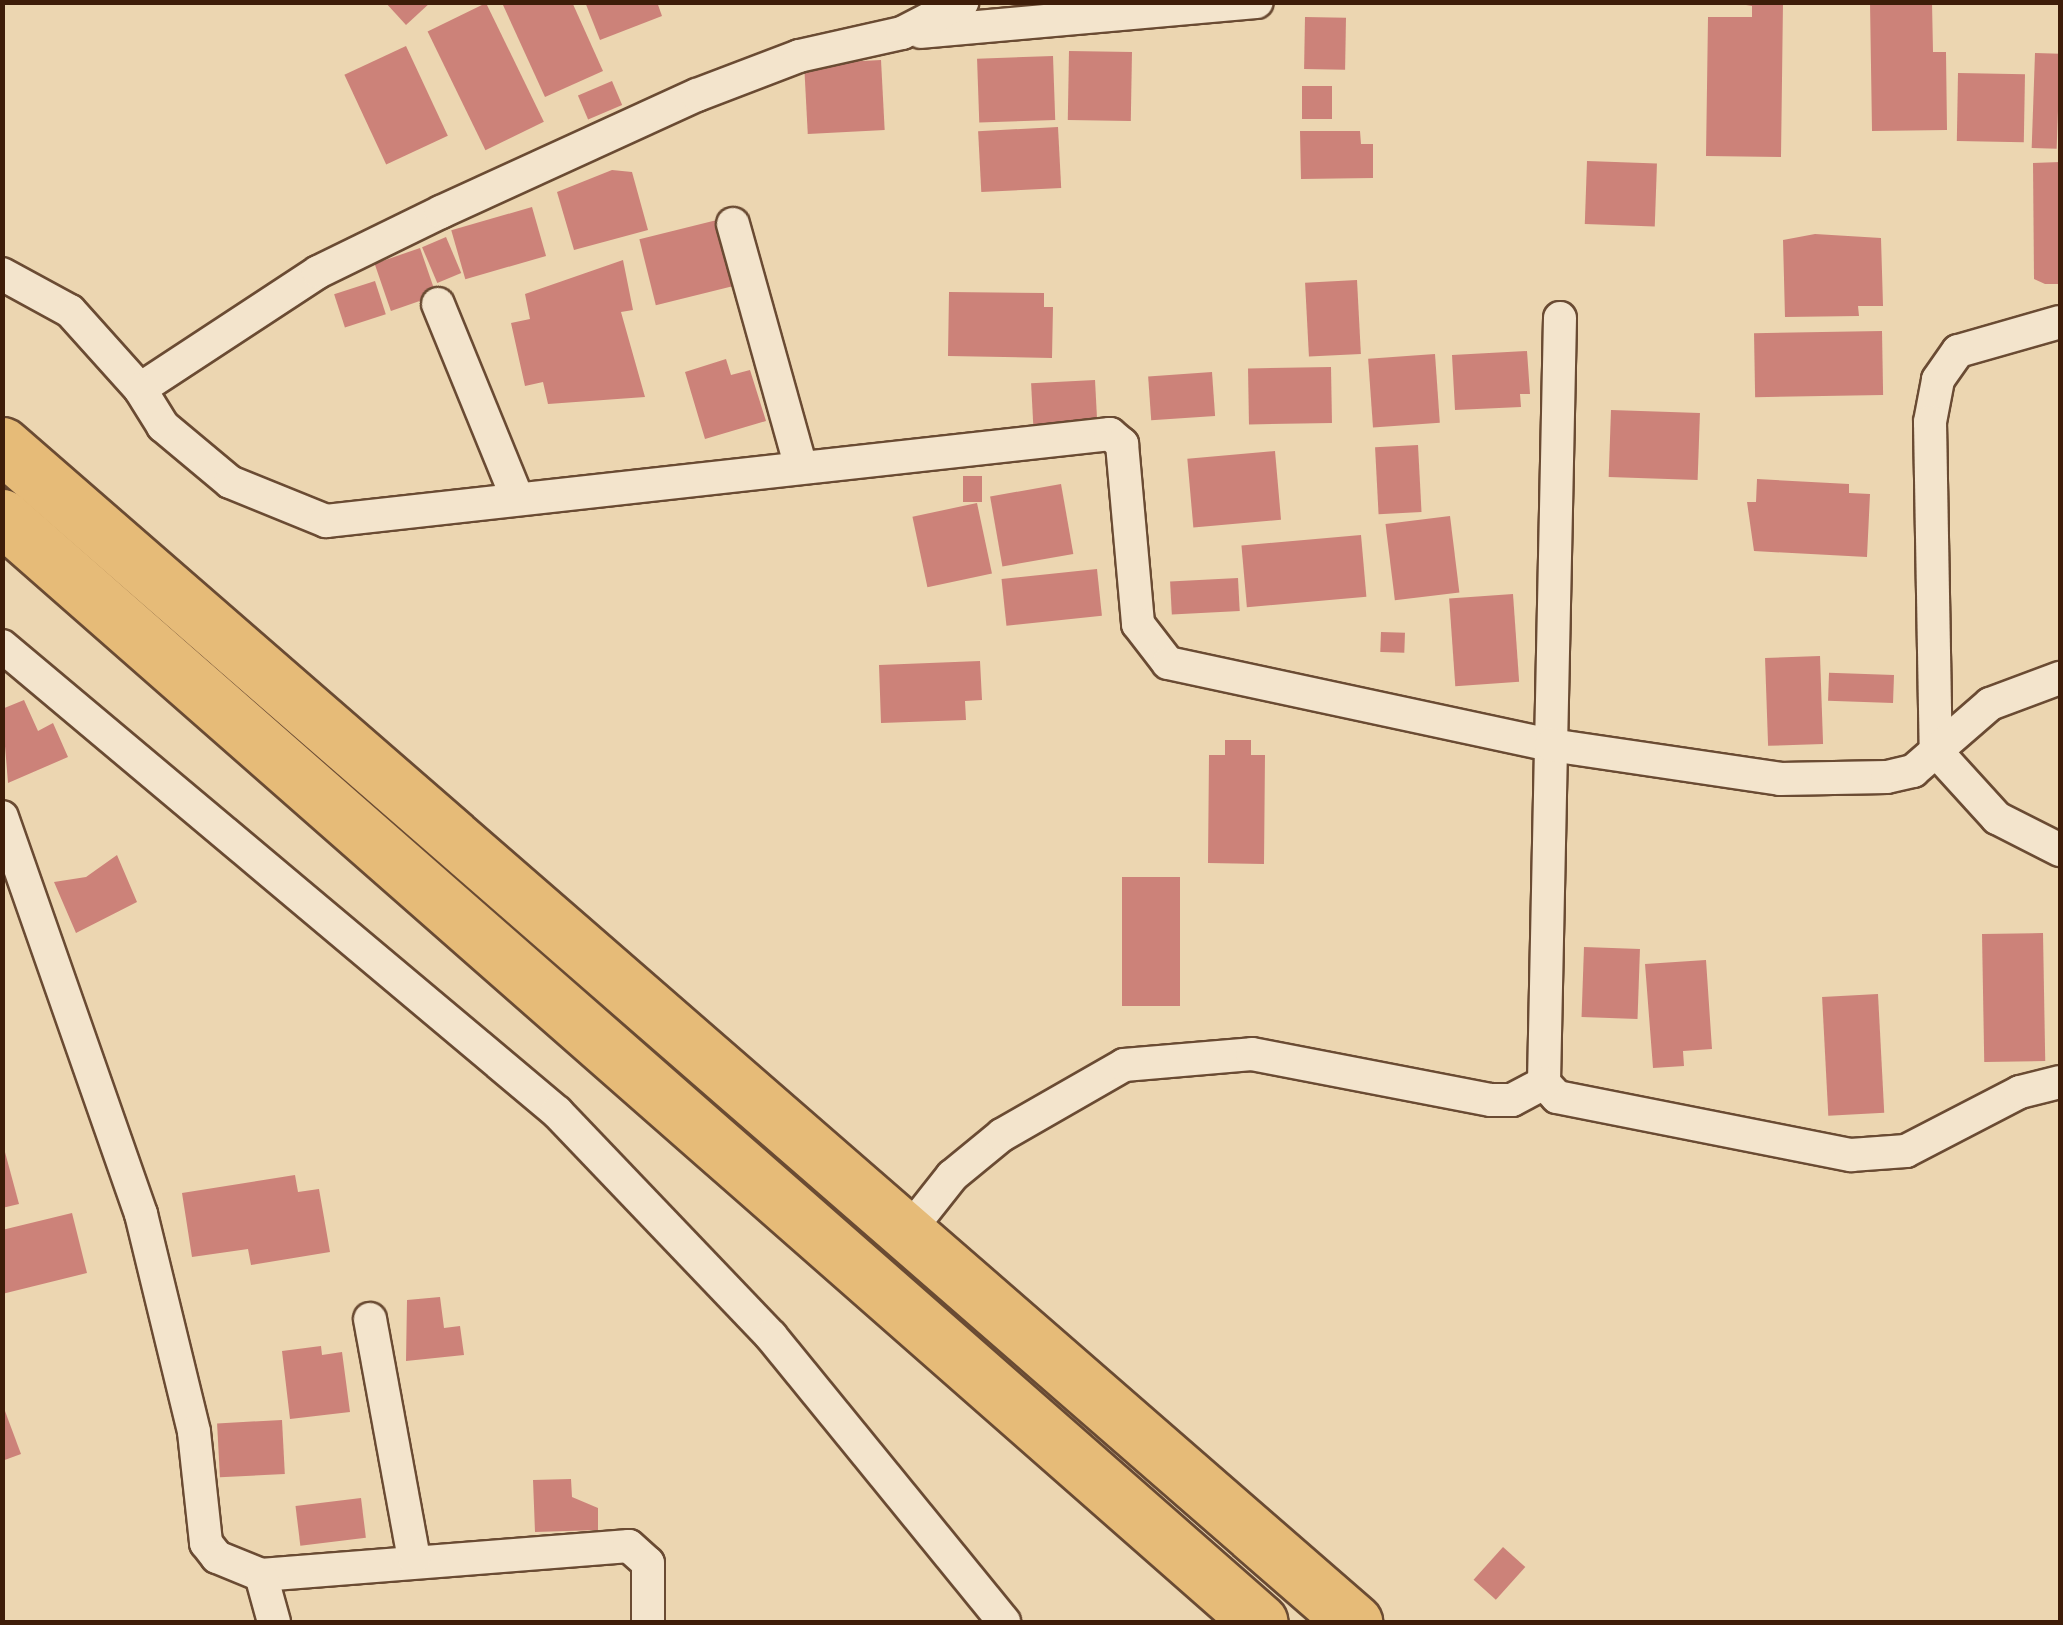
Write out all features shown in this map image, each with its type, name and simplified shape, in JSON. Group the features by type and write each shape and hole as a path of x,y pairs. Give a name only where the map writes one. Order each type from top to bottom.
{"highway":[{"path":"2,445 1354,1622"},
{"path":"2,518 1260,1622"}],"street":[{"path":"902,34 962,2"},
{"path":"140,389 318,272 697,94 799,56 902,34 1045,12 1257,2"},
{"path":"733,224 800,464"},
{"path":"2,274 70,311 197,458 280,509 326,521 516,494 1110,434 1122,444 1138,624 1168,663 1551,745 1780,779 1887,777 1913,772 1990,704 2060,678"},
{"path":"438,304 516,494"},
{"path":"1560,318 1544,1082 1557,1097 1850,1155 1906,1151 2020,1092 2060,1082"},
{"path":"2060,322 1988,336 1958,351 1938,380 1930,422 1936,751 1996,818 2060,850"},
{"path":"2,646 557,1112 771,1336 1004,1622"},
{"path":"2,817 34,888 141,1214 194,1432 206,1542 261,1575 414,1558 629,1546 648,1563 648,1622"},
{"path":"907,1232 952,1176 1002,1135 1124,1065 1252,1054 1490,1100 1531,1094 1544,1082"},
{"path":"370,1319 414,1558"},
{"path":"261,1575 274,1622"}],"building":[{"path":"385,2 431,2 406,25"},
{"path":"572,2 603,71 545,97 503,5"},
{"path":"585,2 657,2 662,16 600,40"},
{"path":"1728,2 1783,2 1781,157 1706,156 1708,17 1752,17 1752,6"},
{"path":"1870,2 1932,2 1933,52 1946,52 1947,130 1872,131"},
{"path":"486,3 544,122 485,150 428,31"},
{"path":"1305,17 1346,18 1345,70 1304,69"},
{"path":"406,46 448,136 386,164 344,75"},
{"path":"1069,51 1132,52 1131,121 1068,120"},
{"path":"2035,53 2060,54 2057,149 2032,148"},
{"path":"1053,56 1055,120 979,123 977,59"},
{"path":"881,60 885,130 808,134 804,64"},
{"path":"1958,73 2025,74 2024,142 1957,141"},
{"path":"612,81 622,105 588,119 578,95"},
{"path":"1302,86 1332,86 1332,119 1302,119"},
{"path":"1058,127 1061,188 981,192 978,131"},
{"path":"1300,131 1360,131 1361,144 1373,144 1373,178 1301,179"},
{"path":"1587,161 1657,163 1655,226 1585,224"},
{"path":"2060,162 2060,284 2045,284 2034,279 2033,163"},
{"path":"612,170 632,172 648,230 574,250 557,192"},
{"path":"532,207 546,256 465,279 451,230"},
{"path":"717,220 733,286 656,305 639,239"},
{"path":"1815,234 1881,238 1883,306 1858,306 1859,316 1785,317 1783,240"},
{"path":"446,237 461,273 437,283 422,247"},
{"path":"420,248 436,295 391,311 375,264"},
{"path":"623,260 633,310 621,312 645,397 548,404 543,382 525,386 511,323 530,319 525,294"},
{"path":"1357,280 1361,354 1309,357 1305,283"},
{"path":"375,281 386,314 345,328 334,294"},
{"path":"949,292 1044,293 1044,307 1053,307 1052,358 948,356"},
{"path":"1882,331 1883,395 1755,397 1754,333"},
{"path":"1527,351 1530,394 1520,394 1521,407 1455,410 1452,355"},
{"path":"1435,354 1440,423 1373,428 1368,359"},
{"path":"726,359 731,375 750,370 766,421 705,439 685,372"},
{"path":"1331,367 1332,423 1249,424 1248,368"},
{"path":"1212,372 1215,416 1151,420 1148,376"},
{"path":"1095,380 1097,421 1033,424 1031,383"},
{"path":"1611,410 1700,413 1698,480 1609,477"},
{"path":"1418,445 1422,512 1379,514 1375,447"},
{"path":"1275,451 1281,520 1193,527 1187,459"},
{"path":"963,476 982,476 982,502 963,502"},
{"path":"1757,479 1849,484 1849,493 1870,494 1867,557 1754,551 1747,502 1756,502"},
{"path":"1061,484 1073,554 1002,566 990,497"},
{"path":"977,503 992,573 927,587 912,517"},
{"path":"1450,516 1459,592 1395,600 1385,524"},
{"path":"1361,535 1366,597 1247,607 1241,545"},
{"path":"1097,569 1102,616 1006,626 1002,579"},
{"path":"1238,578 1240,611 1172,615 1170,582"},
{"path":"1513,594 1519,682 1455,686 1449,598"},
{"path":"1381,632 1405,633 1404,653 1380,652"},
{"path":"1820,656 1823,744 1768,746 1765,658"},
{"path":"980,661 982,700 965,701 966,720 881,723 879,665"},
{"path":"1829,673 1894,675 1893,703 1828,701"},
{"path":"24,700 38,731 53,723 68,757 8,783 2,709"},
{"path":"1225,740 1251,740 1251,755 1265,755 1264,864 1208,863 1209,755 1225,755"},
{"path":"117,855 137,902 76,933 54,882 86,877"},
{"path":"1122,877 1180,877 1180,1006 1122,1006"},
{"path":"2043,933 2045,1061 1984,1062 1982,934"},
{"path":"1584,947 1640,949 1638,1019 1582,1017"},
{"path":"1706,960 1712,1049 1683,1051 1684,1066 1653,1068 1645,964"},
{"path":"1878,994 1884,1113 1828,1116 1822,997"},
{"path":"2,1141 19,1204 2,1208"},
{"path":"295,1175 298,1192 319,1189 330,1252 251,1265 248,1249 192,1257 182,1193"},
{"path":"72,1213 87,1273 2,1294 2,1230"},
{"path":"440,1297 444,1328 460,1326 464,1355 406,1361 407,1300"},
{"path":"321,1346 322,1355 342,1352 350,1412 290,1419 282,1351"},
{"path":"2,1403 21,1454 2,1461"},
{"path":"282,1420 285,1474 220,1477 217,1423"},
{"path":"571,1479 572,1497 598,1508 598,1530 535,1532 533,1480"},
{"path":"361,1498 366,1538 300,1546 295,1506"},
{"path":"1503,1547 1525,1567 1496,1600 1474,1580"}]}
